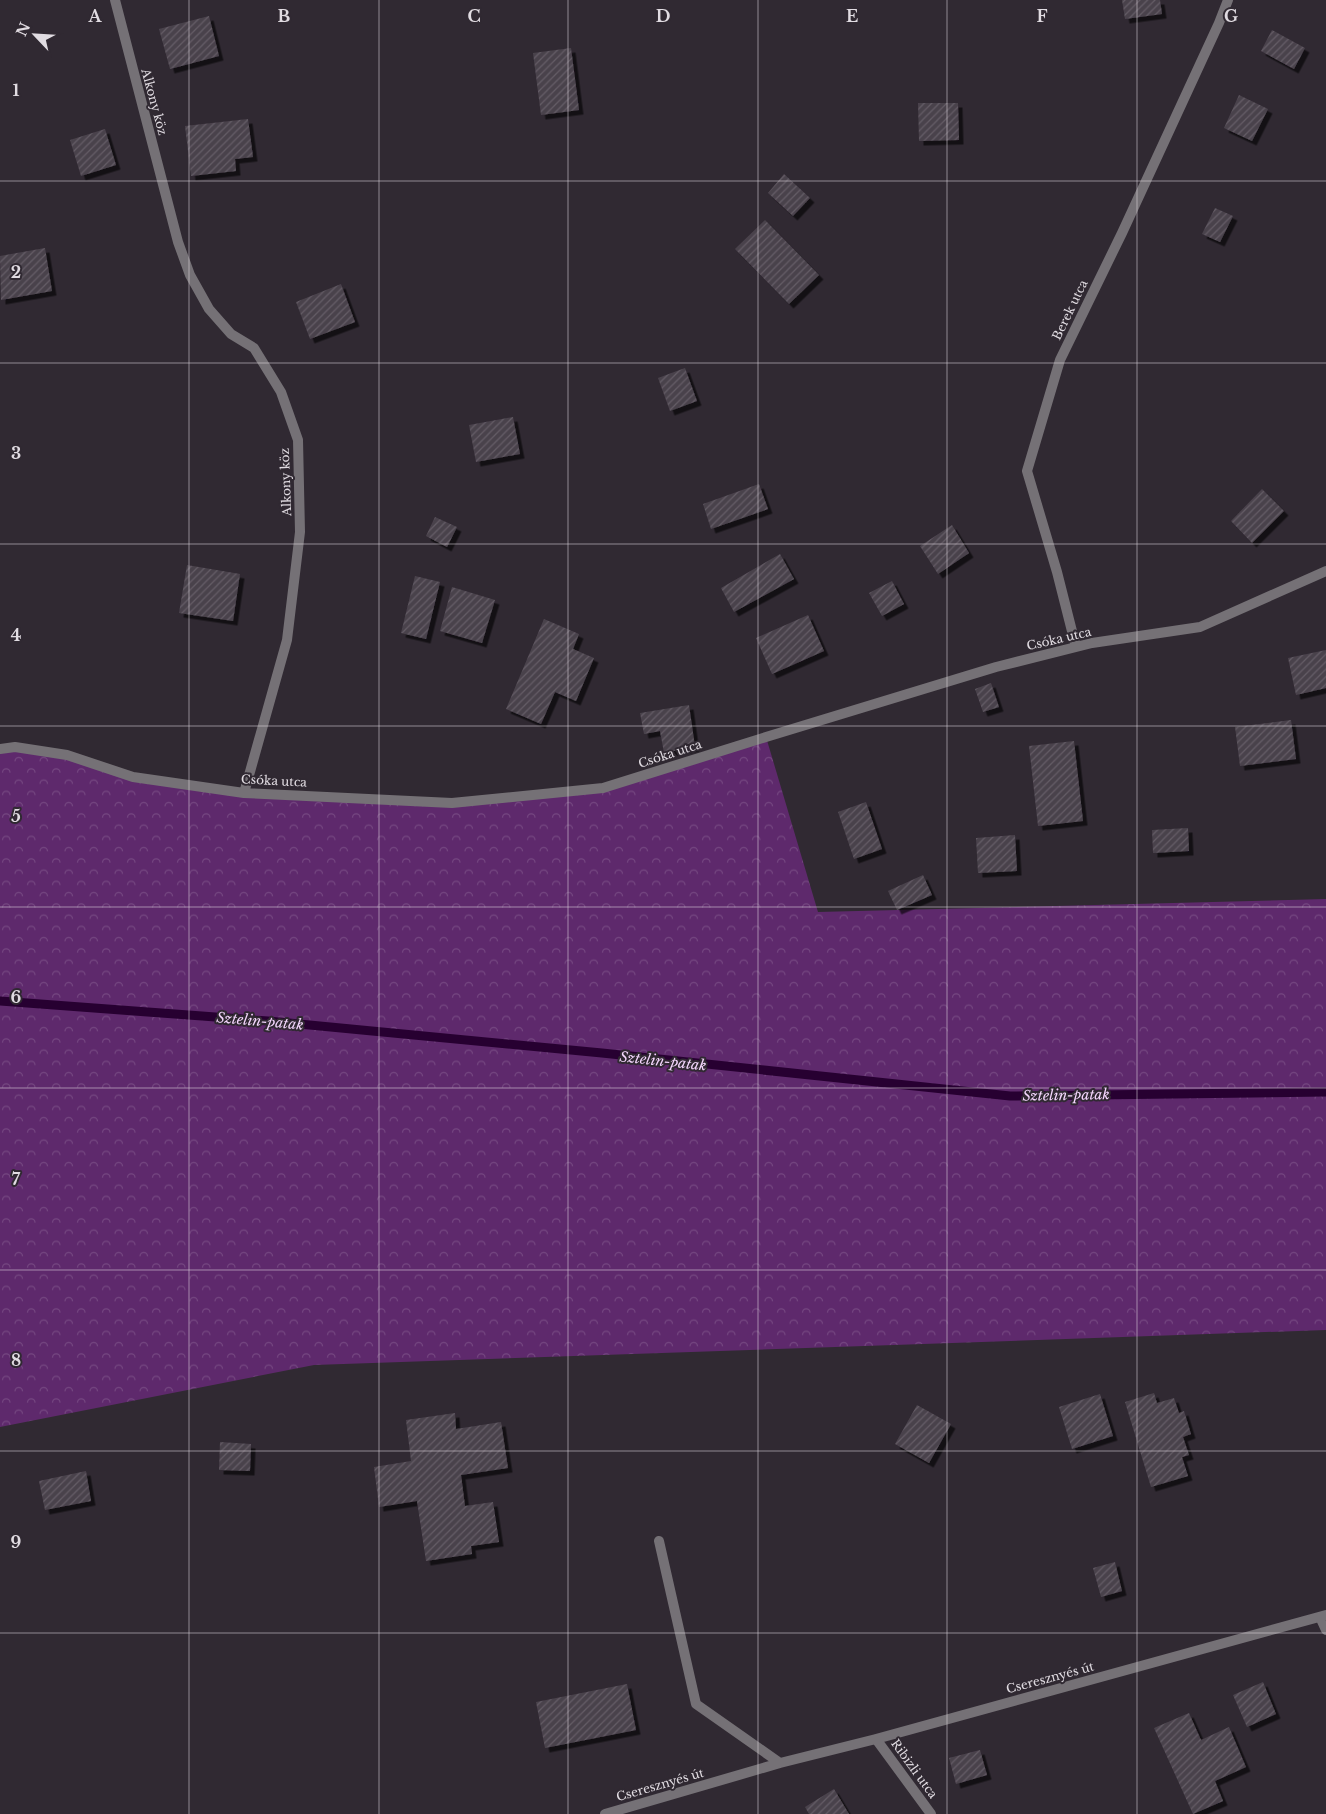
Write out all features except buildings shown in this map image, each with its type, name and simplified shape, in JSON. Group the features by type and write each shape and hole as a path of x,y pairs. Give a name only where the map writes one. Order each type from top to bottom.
{"street":[{"name":"Alkony köz","path":"115,0 178,242 190,276 209,309 231,334 254,348 281,392 298,440 300,532 288,640 244,793"},
{"name":"Berek utca","path":"1076,647 1057,572 1027,471 1060,360 1122,233 1228,0"},
{"name":"Csóka utca","path":"0,749 15,747 67,755 133,777 244,793 452,803 603,788 996,667 1076,647 1200,627 1326,571"},
{"path":"659,1541 696,1704 780,1763"},
{"path":"1323,1616 1326,1630"},
{"name":"Cseresznyés út","path":"605,1814 780,1763 1323,1616"},
{"name":"Ribizli utca","path":"876,1738 931,1814"}],"green space":[{"path":"766,737 818,912 1326,899 1326,1330 314,1365 0,1427 0,749 67,755 133,777 244,793 452,803 603,788"}],"waterway":[{"name":"Sztelin-patak","path":"0,1001 268,1021 602,1053 1010,1096 1326,1092"}]}
